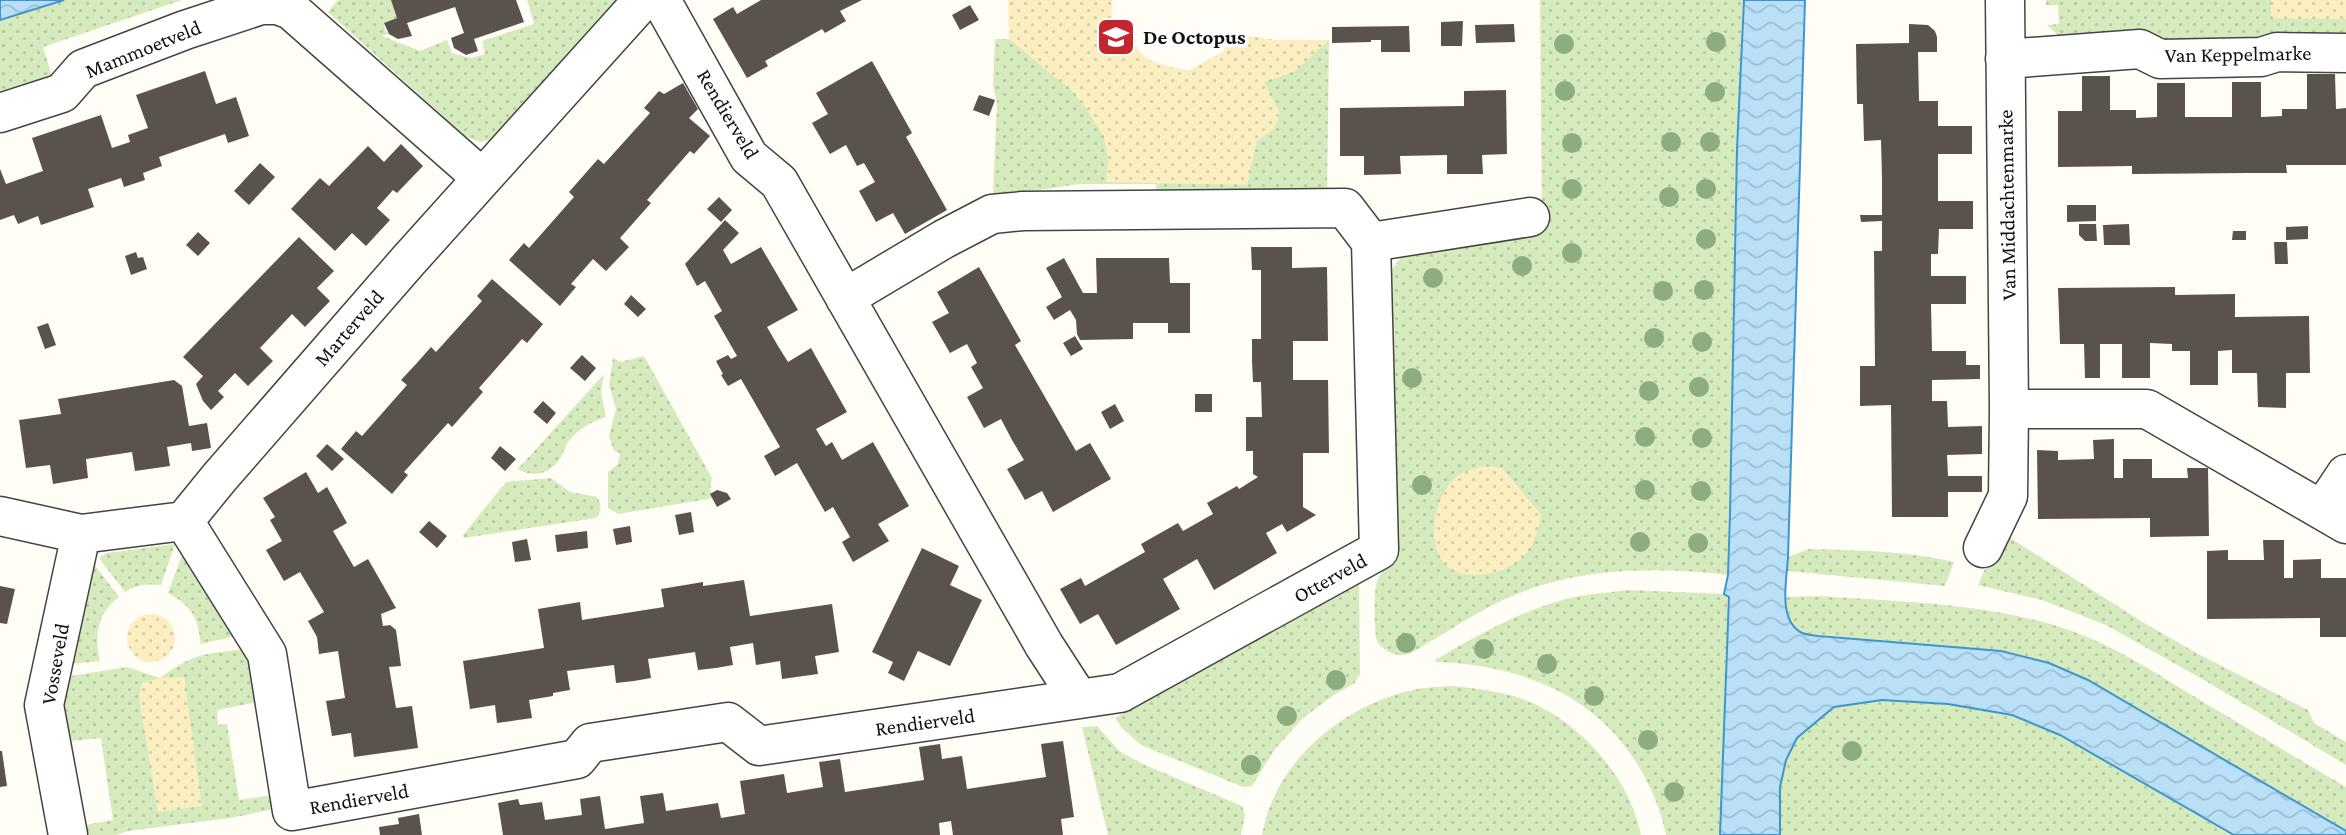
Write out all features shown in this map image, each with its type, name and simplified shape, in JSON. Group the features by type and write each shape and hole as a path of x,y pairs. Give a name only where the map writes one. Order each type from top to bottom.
{"street":[{"name":"Marterveld","path":"184,521 482,178 643,0"},
{"name":"Rendierveld","path":"184,521 267,653 292,811 577,759 590,743 728,722 759,746 1079,699 1031,623 779,182 749,157 662,0"},
{"name":"Van Middachtenmarke","path":"1983,548 2008,496 2005,0"},
{"name":"Mammoetveld","path":"0,113 62,93 83,69 261,5 278,5 291,10 482,178"},
{"name":"Van Keppelmarke","path":"2005,59 2140,49 2160,59 2261,57 2277,52 2346,53"},
{"path":"845,298 944,239 992,214 1023,211 1345,208 1371,242 1530,217"},
{"name":"Otterveld","path":"1079,699 1120,694 1379,550 1371,242"},
{"path":"2009,409 2147,409 2334,517 2346,474"},
{"path":"0,516 81,534 184,521"},
{"name":"Vosseveld","path":"68,835 44,705 81,534"}],"green space":[{"path":"64,0 182,0 43,47 52,76 0,94 0,20"},
{"path":"338,0 391,0 397,18 384,23 389,34 382,36 420,51 447,40 452,53 471,58 485,54 482,41 534,24 527,0 622,0 493,139 480,142 465,136 328,12"},
{"path":"1540,0 1744,0 1737,149 1728,575 1639,570 1580,576 1551,583 1495,604 1411,653 1397,655 1384,649 1377,641 1375,623 1377,582 1391,561 1387,276 1402,256 1529,237 1542,222"},
{"path":"2046,0 2346,0 2346,34 2260,42 2155,44 2060,37 2047,25 2059,24 2058,5 2046,5"},
{"path":"1241,35 1274,40 1329,40 1327,194 1157,194 1156,184 1079,184 993,197 997,102 993,86 995,39 1133,40 1148,59 1189,71 1221,53"},
{"path":"644,356 712,478 710,489 714,498 618,514 608,508 608,472 618,464 620,453 614,451 609,436 616,409 609,385 613,358 621,362"},
{"path":"604,374 601,392 606,417 576,433 557,463 542,473 530,474 518,469"},
{"path":"551,478 570,492 597,497 601,508 596,518 464,538 463,535 506,482"},
{"path":"2001,532 2144,623 2308,710 2314,723 2346,742 2346,765 2106,625 2042,600 1978,585"},
{"path":"175,544 161,585 143,585 125,592 99,558 107,553"},
{"path":"185,547 239,635 201,644 198,626 192,613 168,593"},
{"path":"1808,549 1900,553 1954,562 1945,586 1787,571 1788,557"},
{"path":"93,563 119,597 106,610 99,626 97,643 100,661 69,664"},
{"path":"1357,580 1360,674 1354,684 1335,694 1302,719 1275,749 1252,786 1243,787 1141,745 1115,718"},
{"path":"1629,590 1729,596 1720,835 1666,835 1655,799 1638,765 1620,740 1576,701 1551,687 1524,677 1496,669 1435,660 1495,627 1542,606 1576,597"},
{"path":"1819,596 1979,609 2041,622 2104,644 2346,787 2346,831 2088,680 2049,663 2001,651 1802,633 1790,622 1784,597"},
{"path":"244,649 251,663 257,702 217,710 218,725 227,724 239,800 273,795 274,809 230,818 128,831 117,835 85,835 85,825 113,820 101,738 71,741 61,692 65,677 127,667 160,678 191,659"},
{"path":"1451,686 1520,698 1561,719 1580,734 1612,771 1635,813 1641,835 1262,835 1269,808 1281,783 1297,761 1337,723 1387,698 1418,689"},
{"path":"1882,700 1948,704 2012,715 2060,735 2234,835 1780,835 1780,787 1786,760 1797,738 1834,707"},
{"path":"1097,726 1119,751 1145,765 1242,806 1245,815 1241,835 1108,835 1082,727"}],"sand":[{"path":"1008,0 1112,0 1111,39 1133,40 1148,59 1189,71 1221,53 1241,35 1274,40 1329,40 1294,72 1264,82 1280,113 1274,129 1257,141 1247,185 1106,182 1108,161 1104,137 1072,91 1009,39"},
{"path":"2271,0 2346,0 2346,19 2271,18"},
{"path":"1486,466 1502,468 1541,514 1532,545 1519,561 1488,574 1466,574 1447,566 1440,557 1435,545 1435,518 1444,492 1451,482 1460,474"},
{"path":"151,614 168,621 175,638 168,655 151,662 134,655 127,638 134,621"},
{"path":"184,677 202,806 158,812 139,698 142,683 160,678"}],"water":[{"path":"0,0 64,0 0,20"},
{"path":"1744,0 1805,0 1785,587 1786,609 1794,627 1808,635 2001,651 2049,663 2088,680 2346,831 2346,835 2234,835 2060,735 2012,715 1948,704 1882,700 1834,707 1797,738 1786,760 1780,787 1780,835 1720,835 1729,597 1724,594 1728,575 1737,149"}],"building":[{"path":"391,0 516,0 524,22 474,39 478,51 466,55 454,48 451,38 464,33 455,7 407,23 412,36 398,39 389,34 384,23 397,18"},
{"path":"761,0 862,0 840,11 846,21 825,33 822,29 765,61 768,66 747,78 713,19 733,7 737,14"},
{"path":"970,5 979,20 960,30 952,15"},
{"path":"1463,21 1462,46 1441,46 1441,22"},
{"path":"1514,24 1515,42 1476,43 1475,25"},
{"path":"1909,24 1928,25 1937,37 1937,52 1918,52 1919,101 1938,101 1938,126 1972,126 1972,154 1938,154 1938,201 1973,201 1973,229 1939,229 1938,254 1931,254 1931,276 1966,276 1966,304 1931,304 1932,351 1966,351 1966,365 1980,365 1980,379 1932,380 1932,401 1947,401 1948,427 1982,426 1982,454 1947,455 1948,476 1982,476 1982,492 1948,492 1948,517 1892,517 1891,405 1860,406 1860,366 1875,366 1874,251 1882,251 1882,221 1861,222 1860,215 1882,215 1882,178 1881,140 1864,141 1863,104 1857,104 1856,44 1909,43"},
{"path":"1409,26 1410,52 1381,52 1381,40 1332,43 1332,27"},
{"path":"872,61 912,133 906,137 947,210 905,234 893,213 876,222 859,191 875,182 864,163 857,166 846,145 830,154 812,123 828,114 816,93"},
{"path":"205,71 216,104 236,97 249,136 228,143 225,134 159,157 162,166 143,173 145,180 124,187 121,178 88,189 94,207 41,225 38,216 18,224 14,215 0,220 0,169 6,184 43,171 32,138 101,115 112,148 130,142 128,135 148,128 136,95"},
{"path":"2307,74 2335,74 2336,109 2346,108 2346,165 2286,165 2287,173 2132,174 2132,166 2058,167 2058,111 2082,111 2082,76 2110,76 2110,110 2136,110 2136,118 2157,117 2157,83 2185,83 2185,117 2232,117 2232,82 2261,82 2261,117 2282,116 2282,109 2307,109"},
{"path":"683,83 698,109 689,118 710,136 694,154 690,151 647,200 651,203 620,238 629,247 606,271 593,259 571,284 576,287 560,306 509,260 524,243 529,248 574,197 569,192 598,159 604,164 650,113 644,108 659,91 664,94"},
{"path":"1506,90 1507,154 1482,155 1483,174 1447,174 1447,155 1400,156 1401,174 1364,175 1364,156 1340,156 1340,108 1464,106 1464,91"},
{"path":"979,95 995,100 989,116 973,110"},
{"path":"401,144 423,166 397,193 393,190 377,208 390,220 366,246 352,233 335,251 291,209 320,178 329,186 368,146 384,162"},
{"path":"260,163 275,177 249,205 234,191"},
{"path":"719,197 732,210 721,222 707,209"},
{"path":"2067,205 2096,205 2096,221 2067,222"},
{"path":"725,220 739,233 723,250 731,264 761,247 798,310 767,327 788,362 811,348 847,412 816,429 826,446 832,442 842,460 873,442 909,506 878,524 889,541 853,562 842,542 850,537 833,507 825,512 797,463 775,476 764,456 780,447 741,379 728,386 721,375 723,374 716,361 728,355 731,359 737,356 714,316 722,311 705,281 697,286 685,264"},
{"path":"2079,224 2096,224 2097,241 2085,241 2079,235"},
{"path":"2129,224 2130,245 2104,245 2103,225"},
{"path":"2308,226 2308,239 2286,240 2286,227"},
{"path":"2233,231 2246,231 2246,240 2232,240"},
{"path":"198,232 210,243 198,256 186,245"},
{"path":"299,237 334,271 317,288 330,301 305,327 292,314 260,348 273,361 248,386 235,373 218,391 224,397 211,410 203,401 196,384 203,376 183,357"},
{"path":"2274,242 2287,242 2288,264 2275,264"},
{"path":"1251,247 1292,247 1292,268 1327,267 1328,341 1293,341 1293,380 1328,380 1329,453 1303,453 1303,507 1316,515 1287,532 1282,524 1266,533 1277,553 1214,590 1197,559 1163,579 1180,609 1116,645 1098,614 1080,624 1060,589 1081,578 1085,586 1145,552 1141,544 1178,523 1183,531 1213,514 1207,503 1258,477 1253,474 1253,451 1246,451 1246,417 1262,417 1261,382 1253,382 1252,361 1252,339 1261,339 1261,270 1252,270"},
{"path":"136,252 138,258 143,257 147,269 131,275 125,256"},
{"path":"1064,258 1083,293 1097,293 1096,258 1169,258 1170,283 1190,283 1190,333 1168,333 1168,323 1133,323 1133,339 1080,340 1076,320 1070,310 1054,320 1046,307 1062,297 1046,268"},
{"path":"979,267 1021,341 1015,345 1076,451 1090,443 1111,479 1053,512 1042,491 1025,500 1007,469 1024,460 1001,419 984,428 967,397 983,388 971,367 977,363 967,344 950,353 932,322 949,313 937,292"},
{"path":"492,279 543,324 527,343 522,339 479,388 483,392 452,427 448,423 404,472 408,475 392,494 341,449 356,431 362,436 407,385 401,380 431,347 436,352 482,301 477,296"},
{"path":"2175,287 2175,295 2235,294 2235,317 2309,316 2310,373 2286,373 2286,408 2258,407 2257,373 2232,373 2232,350 2218,351 2218,385 2190,385 2190,351 2172,351 2172,344 2150,343 2150,378 2122,378 2122,344 2100,344 2100,378 2085,378 2084,344 2060,344 2058,288"},
{"path":"631,295 646,309 638,317 624,304"},
{"path":"48,323 56,345 45,349 37,327"},
{"path":"1075,336 1083,349 1071,356 1063,343"},
{"path":"582,355 596,368 585,381 570,368"},
{"path":"174,380 182,386 189,426 207,423 211,448 192,451 191,443 167,447 170,466 135,471 132,452 86,459 88,478 53,484 50,465 26,468 19,420 61,414 58,399"},
{"path":"1195,394 1212,394 1212,412 1195,412"},
{"path":"543,401 556,413 547,424 533,412"},
{"path":"1115,404 1124,421 1110,429 1101,412"},
{"path":"2114,439 2114,478 2123,478 2123,459 2152,459 2152,478 2188,478 2187,468 2208,468 2209,536 2150,537 2150,518 2038,519 2037,450 2058,451 2058,460 2094,459 2093,440"},
{"path":"327,444 344,459 332,471 316,456"},
{"path":"500,446 516,459 505,471 491,458"},
{"path":"306,472 318,493 327,487 347,523 333,531 354,567 368,559 396,608 381,614 383,626 390,625 396,630 401,666 389,667 396,708 412,706 418,748 354,757 351,733 332,736 326,701 345,698 338,651 319,654 317,637 308,621 324,612 300,572 284,581 266,550 282,541 270,520 275,517 263,498"},
{"path":"717,490 727,493 731,499 717,507 710,494"},
{"path":"691,512 694,532 679,535 675,515"},
{"path":"429,521 447,536 437,548 419,532"},
{"path":"630,526 632,542 616,545 613,529"},
{"path":"587,531 588,548 557,552 555,535"},
{"path":"527,539 531,560 515,562 512,542"},
{"path":"2263,540 2284,540 2284,578 2293,578 2293,560 2321,559 2321,578 2346,578 2346,637 2320,637 2320,618 2207,619 2207,551 2228,550 2228,560 2264,560"},
{"path":"922,548 959,566 950,585 982,600 950,666 918,651 904,681 888,673 893,662 872,652"},
{"path":"744,580 750,616 832,604 839,652 815,656 818,674 782,679 780,661 756,665 753,643 730,647 733,665 716,668 698,670 695,652 648,659 651,678 634,681 616,683 614,665 567,671 570,690 529,700 532,718 497,723 495,705 470,709 463,661 544,648 538,609 580,602 582,620 664,607 661,589 703,582 703,586"},
{"path":"0,586 15,589 7,624 0,623"},
{"path":"1063,741 1074,817 1061,819 1063,835 953,835 951,821 939,823 940,835 503,835 498,803 518,799 520,805 542,802 545,820 582,815 580,799 600,796 605,829 644,823 640,796 663,793 666,811 718,803 721,818 745,814 740,781 784,774 787,793 823,787 819,762 840,759 845,792 924,780 919,747 940,744 942,759 962,756 967,789 1046,777 1041,744"},
{"path":"0,751 7,786 0,787"},
{"path":"419,814 422,835 380,835 379,827 399,824 398,818"}],"place":[{"name":"De Octopus","path":"1116,37"}]}
